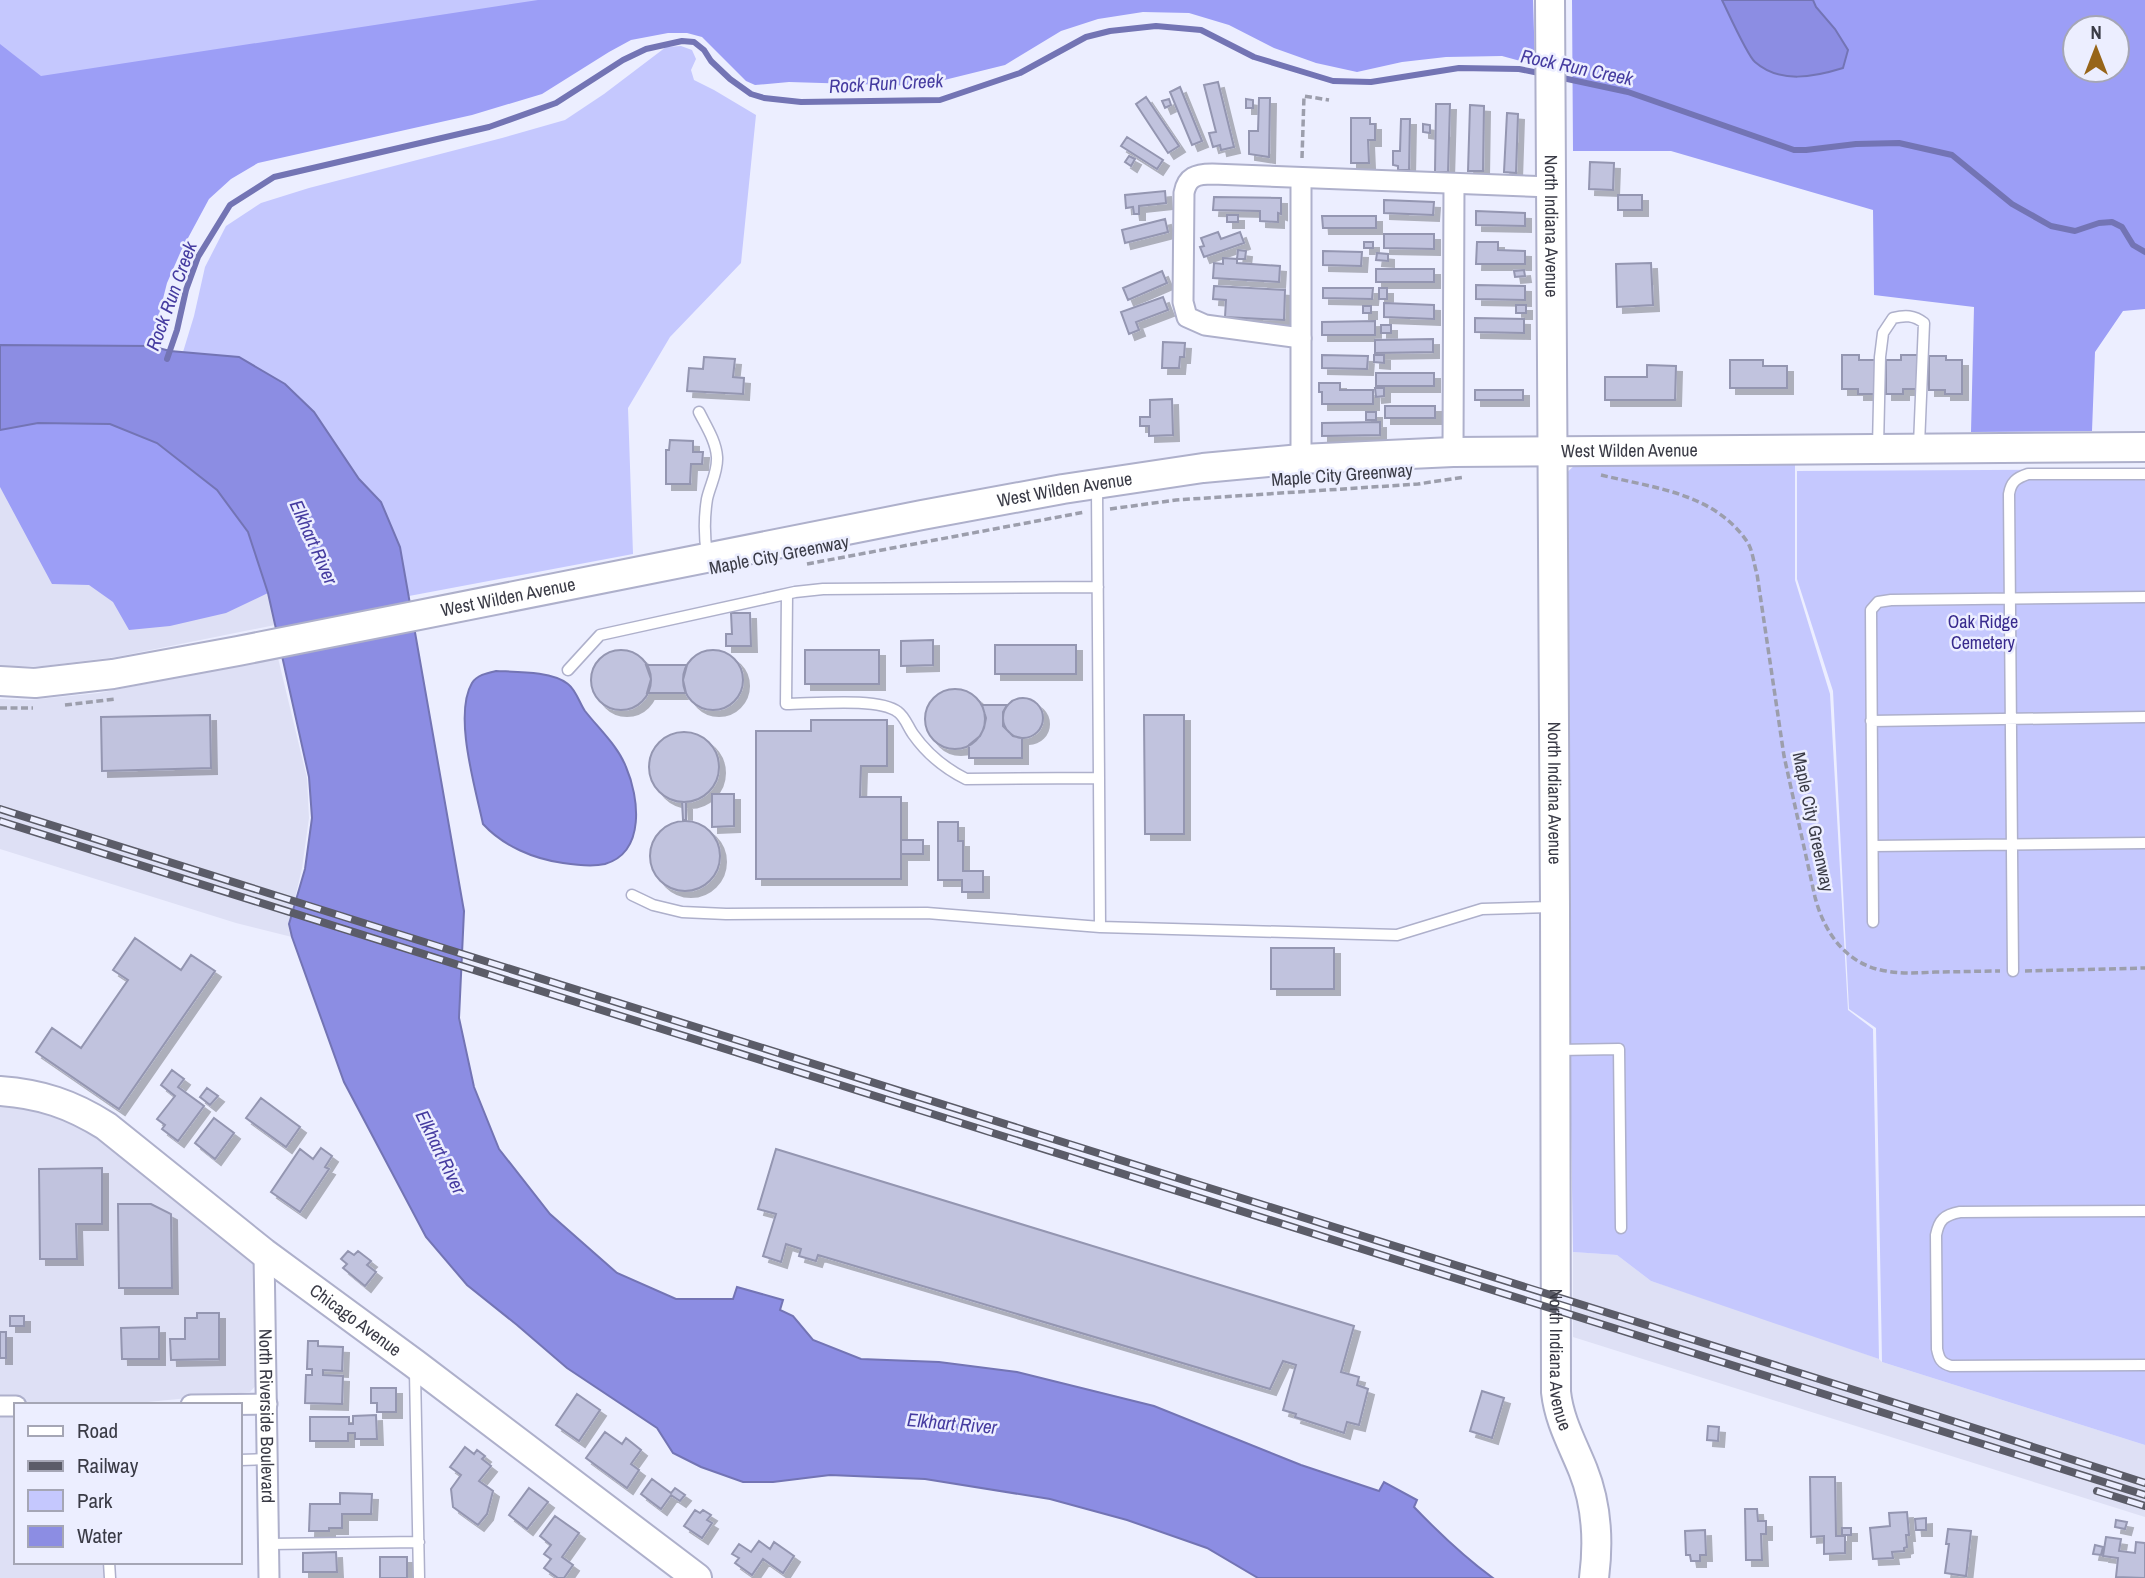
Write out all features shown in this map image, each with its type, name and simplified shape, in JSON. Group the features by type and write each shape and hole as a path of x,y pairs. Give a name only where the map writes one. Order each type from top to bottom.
{"street":[{"name":"North Indiana Avenue","path":"1550,0 1556,1392 1563,1427 1592,1495 1597,1520 1594,1578"},
{"path":"1301,338 1205,325 1187,317 1183,302 1184,193 1191,177 1212,174 1551,187"},
{"path":"1301,178 1301,459"},
{"path":"1453,452 1454,184"},
{"name":"West Wilden Avenue","path":"0,681 35,682 113,674 934,513 1097,497 1203,468 1301,459 1453,452 2145,447"},
{"name":"Chicago Avenue","path":"0,1091 27,1093 49,1099 85,1113 106,1126 264,1253 697,1578"},
{"name":"North Riverside Boulevard","path":"264,1253 269,1578"},
{"path":"242,1404 267,1404"}],"lane":[{"path":"1878,450 1883,333 1893,318 1905,314 1924,323 1919,449"},
{"path":"699,412 714,441 717,456 704,529 707,558"},
{"path":"2013,971 2011,485 2018,477 2028,474 2145,474"},
{"path":"1097,497 1100,927"},
{"path":"568,670 600,635 787,594 823,589 1098,587"},
{"path":"787,594 786,704 885,705 901,713 928,753 946,769 966,779 1099,778"},
{"path":"1873,922 1871,610 1878,602 1891,600 2145,597"},
{"path":"1871,721 2145,718"},
{"path":"1873,846 2145,843"},
{"path":"632,895 653,905 682,912 927,913 1100,927 1397,935 1482,909 1555,907"},
{"path":"1556,1050 1619,1049 1621,1228"},
{"path":"2145,1211 1959,1212 1948,1214 1939,1222 1936,1235 1937,1349 1939,1359 1944,1364 2145,1365"},
{"path":"415,1364 419,1578"},
{"path":"242,1460 268,1459"},
{"path":"269,1544 419,1542"}],"path":[{"path":"1301,178 1304,96 1329,100"},
{"name":"Maple City Greenway","path":"1592,473 1684,495 1704,503 1730,522 1749,545 1757,574 1784,756 1819,913 1840,949 1862,963 1883,971"},
{"name":"Maple City Greenway","path":"794,566 1064,515 1097,497 1176,500 1418,484 1471,476"}],"shaded area":[{"path":"538,0 1533,0 1535,65 1502,56 1446,57 1402,62 1357,72 1316,63 1274,48 1229,25 1189,13 1143,12 1098,19 1061,31 1005,65 920,86 789,82 755,85 746,81 702,37 687,33 668,33 631,40 542,94 472,115 258,163 231,179 209,199 181,251 167,283 151,346 0,345 0,44 41,76"},
{"path":"1572,0 1722,0 1754,61 1835,29 1815,7 1813,0 2145,0 2145,309 2123,311 2095,352 2092,431 1971,432 1974,307 1874,295 1873,210 1671,151 1573,151"},
{"path":"38,423 110,424 157,443 217,490 248,532 268,593 226,613 170,626 129,630 113,602 89,585 52,584 0,487 0,430"},
{"path":"0,430 268,593 275,625 116,657 43,666 0,666"},
{"path":"278,658 307,778 309,818 302,868 289,924 292,937 236,923 0,849 0,699 29,700 99,693"},
{"path":"0,1102 47,1111 80,1126 251,1260 256,1269 257,1384 250,1392 137,1403 14,1403 14,1564 109,1564 110,1578 0,1578"},
{"path":"1573,1252 1617,1255 1651,1281 1773,1321 1882,1362 2145,1445 2145,1517 1573,1337"}],"green space":[{"path":"0,0 581,0 37,84 0,52"},
{"path":"681,46 692,50 696,59 691,70 694,80 756,115 741,263 670,337 628,408 633,554 409,596 400,547 381,502 359,479 314,412 183,352 205,267 226,226 261,203 565,120 666,47"},
{"path":"1795,462 1795,580 1830,694 1848,1010 1873,1029 1879,1359 1651,1281 1617,1255 1573,1252 1561,486 1563,476 1575,465"},
{"name":"Oak Ridge Cemetery","path":"2145,469 2145,1445 1882,1362 1876,1028 1849,1009 1833,691 1797,579 1797,471"}],"water":[{"path":"1722,0 1813,0 1848,50 1843,68 1798,77 1765,69 1755,62 1747,51"},
{"name":"Elkhart River","path":"0,345 151,346 170,351 239,357 285,384 314,412 359,479 381,502 400,547 464,911 459,1018 474,1087 499,1149 550,1214 617,1273 676,1299 733,1299 737,1287 783,1300 780,1310 793,1316 813,1340 861,1359 939,1362 1017,1372 1154,1406 1301,1465 1379,1491 1384,1482 1417,1500 1414,1507 1423,1517 1493,1578 1258,1578 1207,1548 1127,1520 1050,1499 925,1479 830,1475 773,1482 743,1482 701,1467 673,1453 657,1428 567,1368 467,1285 426,1237 344,1082 289,924 305,869 312,818 309,777 268,593 248,532 217,490 157,443 110,424 38,423 0,430"},
{"path":"496,671 543,674 568,684 585,711 618,752 631,779 636,822 627,848 618,858 595,865 552,861 509,845 483,824 471,773 465,714 467,697 474,680"}],"building":[{"path":"1218,82 1234,147 1221,150 1220,145 1213,147 1209,133 1216,132 1204,85"},
{"path":"1180,87 1202,141 1192,145 1170,92"},
{"path":"1146,97 1179,146 1168,153 1136,104"},
{"path":"1259,98 1270,98 1269,157 1249,154 1249,131 1258,131"},
{"path":"1169,99 1171,105 1165,108 1162,101"},
{"path":"1246,99 1253,100 1253,108 1246,108"},
{"path":"1436,104 1450,104 1448,172 1435,172"},
{"path":"1470,105 1484,106 1483,171 1468,171"},
{"path":"1507,113 1518,114 1516,173 1504,172"},
{"path":"1351,118 1370,118 1370,124 1375,124 1375,140 1368,140 1369,163 1351,163"},
{"path":"1401,119 1410,119 1409,170 1398,170 1398,166 1393,165 1393,151 1400,151"},
{"path":"1423,124 1430,125 1430,133 1423,132"},
{"path":"1127,137 1163,160 1157,169 1121,146"},
{"path":"1129,156 1135,159 1131,166 1125,162"},
{"path":"1590,162 1614,163 1613,190 1589,189"},
{"path":"1165,191 1166,203 1139,206 1139,214 1134,214 1133,207 1126,208 1125,195"},
{"path":"1618,195 1642,195 1642,210 1618,210"},
{"path":"1214,197 1281,198 1281,214 1278,213 1278,222 1260,221 1260,211 1213,210"},
{"path":"1384,200 1434,202 1433,215 1384,213"},
{"path":"1476,211 1525,213 1525,226 1476,225"},
{"path":"1227,215 1238,215 1238,222 1227,222"},
{"path":"1322,216 1376,216 1376,228 1323,228"},
{"path":"1165,219 1168,232 1125,243 1122,230"},
{"path":"1218,232 1221,239 1240,232 1244,243 1204,257 1200,247 1204,246 1201,238"},
{"path":"1384,234 1434,234 1434,249 1384,248"},
{"path":"1364,242 1373,242 1373,248 1364,248"},
{"path":"1477,242 1498,242 1498,250 1525,251 1525,264 1476,264"},
{"path":"1238,250 1246,251 1245,259 1237,259"},
{"path":"1323,251 1362,252 1361,266 1323,265"},
{"path":"1377,253 1388,254 1388,261 1376,260"},
{"path":"1223,258 1237,259 1237,263 1280,266 1279,282 1213,278 1214,263 1223,264"},
{"path":"1651,263 1653,305 1617,307 1616,264"},
{"path":"1376,269 1434,269 1434,282 1376,282"},
{"path":"1524,270 1525,276 1515,277 1514,271"},
{"path":"1162,271 1167,283 1128,300 1123,288"},
{"path":"1476,285 1525,286 1525,300 1476,299"},
{"path":"1214,286 1285,290 1284,320 1225,317 1226,300 1213,299"},
{"path":"1323,288 1373,288 1372,299 1323,298"},
{"path":"1379,288 1387,288 1387,299 1379,299"},
{"path":"1163,297 1168,310 1136,322 1139,330 1129,334 1121,312"},
{"path":"1384,303 1434,305 1434,319 1384,317"},
{"path":"1516,305 1526,305 1526,313 1516,313"},
{"path":"1363,306 1371,306 1371,313 1363,313"},
{"path":"1475,318 1524,319 1524,333 1475,332"},
{"path":"1375,321 1375,335 1322,335 1322,322"},
{"path":"1381,325 1391,325 1391,333 1381,333"},
{"path":"1433,339 1433,352 1375,353 1375,340"},
{"path":"1163,342 1185,343 1184,357 1180,357 1179,368 1162,368"},
{"path":"1322,355 1368,356 1367,369 1322,368"},
{"path":"1374,355 1384,355 1384,363 1374,362"},
{"path":"1842,355 1859,355 1859,360 1875,360 1875,394 1858,394 1858,389 1842,389"},
{"path":"1901,355 1918,355 1918,389 1903,389 1903,394 1886,394 1886,360 1901,360"},
{"path":"1929,356 1962,360 1962,394 1929,390"},
{"path":"704,357 735,359 733,377 744,378 743,394 687,391 689,368 703,369"},
{"path":"1730,360 1763,360 1763,366 1787,366 1787,388 1730,388"},
{"path":"1647,365 1676,366 1675,400 1605,400 1605,377 1647,377"},
{"path":"1376,373 1434,373 1434,386 1376,386"},
{"path":"1319,383 1340,383 1340,390 1373,390 1373,404 1322,404"},
{"path":"1375,388 1384,388 1384,396 1376,397"},
{"path":"1475,390 1523,390 1523,400 1475,400"},
{"path":"1172,399 1173,435 1149,436 1149,426 1140,426 1140,417 1150,417 1150,400"},
{"path":"1385,406 1435,406 1435,418 1385,418"},
{"path":"1366,412 1376,412 1376,420 1366,420"},
{"path":"1380,422 1380,435 1322,436 1322,423"},
{"path":"670,440 693,441 693,452 703,452 702,464 691,464 690,484 666,484 666,450 669,450"},
{"path":"731,613 750,613 751,646 726,646 726,634 732,634"},
{"path":"933,640 933,665 901,666 901,641"},
{"path":"995,645 1076,645 1076,674 995,674"},
{"path":"621,650 638,655 646,663 651,680 646,697 638,705 621,710 604,705 596,697 591,680 596,663 604,655"},
{"path":"713,650 730,655 738,663 743,680 738,697 730,705 713,710 696,705 688,697 683,680 688,663 696,655"},
{"path":"805,650 879,650 879,684 805,684"},
{"path":"646,665 687,665 683,680 686,693 647,693 651,679"},
{"path":"955,689 972,694 980,702 985,719 980,736 972,744 955,749 938,744 930,736 925,719 930,702 938,694"},
{"path":"1023,698 1031,699 1037,704 1042,710 1042,726 1037,732 1031,737 1023,738 1015,737 1009,732 1004,726 1003,718 1004,710 1009,704 1015,699"},
{"path":"982,705 1007,705 1003,712 1003,726 1013,736 1022,738 1022,758 969,758 969,745 980,736 984,728 986,718"},
{"path":"210,715 211,768 102,771 101,717"},
{"path":"1144,715 1184,715 1184,834 1145,834"},
{"path":"811,720 887,720 887,766 861,766 860,797 901,797 901,879 756,879 756,731 811,731"},
{"path":"677,732 691,732 704,738 713,747 719,767 717,780 709,792 691,802 677,802 664,796 655,787 649,774 649,760 655,747 664,738"},
{"path":"712,794 734,794 734,826 712,827"},
{"path":"682,802 686,802 686,820 683,820"},
{"path":"678,821 692,821 705,827 714,836 720,856 718,869 710,881 692,891 678,891 665,885 656,876 650,863 650,849 656,836 665,827"},
{"path":"938,822 958,822 958,841 963,841 963,871 983,871 983,892 962,892 962,880 938,880"},
{"path":"901,840 923,840 923,854 901,854"},
{"path":"135,938 181,970 191,955 215,971 119,1109 36,1052 52,1028 81,1048 128,980 113,970"},
{"path":"1271,948 1334,948 1334,989 1271,989"},
{"path":"172,1070 184,1079 178,1087 204,1106 178,1141 162,1129 165,1125 157,1119 175,1096 161,1085"},
{"path":"207,1088 218,1096 210,1105 200,1097"},
{"path":"261,1098 300,1127 286,1147 246,1118"},
{"path":"214,1118 234,1133 215,1159 195,1143"},
{"path":"321,1148 332,1156 325,1167 329,1169 300,1212 271,1192 300,1149 313,1159"},
{"path":"776,1149 1354,1326 1341,1372 1359,1377 1357,1385 1368,1389 1359,1425 1347,1422 1344,1433 1295,1417 1296,1414 1283,1410 1296,1365 1283,1361 1270,1389 818,1255 816,1261 799,1256 801,1249 786,1244 781,1262 763,1256 776,1214 758,1209"},
{"path":"102,1168 102,1224 76,1224 77,1259 40,1259 39,1169"},
{"path":"118,1204 151,1204 171,1214 172,1288 119,1288"},
{"path":"348,1251 354,1255 358,1251 371,1261 367,1265 376,1272 365,1286 343,1268 347,1264 341,1259"},
{"path":"197,1313 219,1313 219,1359 171,1360 170,1339 185,1339 185,1318 197,1318"},
{"path":"10,1316 24,1316 24,1326 10,1326"},
{"path":"159,1327 159,1359 122,1359 121,1328"},
{"path":"0,1332 6,1332 6,1358 0,1358"},
{"path":"308,1341 318,1341 318,1346 343,1347 342,1371 323,1370 323,1375 343,1376 342,1404 305,1403 306,1375 312,1375 312,1369 307,1369"},
{"path":"371,1388 396,1388 396,1412 377,1412 377,1403 371,1403"},
{"path":"1482,1391 1504,1398 1492,1438 1470,1431"},
{"path":"577,1394 600,1410 579,1441 556,1425"},
{"path":"376,1415 377,1439 355,1439 355,1433 348,1433 348,1441 310,1441 310,1417 349,1417 349,1424 353,1424 353,1416"},
{"path":"1708,1426 1719,1427 1718,1441 1707,1440"},
{"path":"605,1432 622,1444 626,1438 641,1450 631,1464 639,1470 627,1488 586,1458"},
{"path":"465,1447 474,1454 477,1450 485,1456 482,1459 491,1466 479,1481 493,1491 487,1514 478,1525 453,1507 451,1489 461,1475 450,1467"},
{"path":"1810,1477 1835,1477 1836,1536 1845,1536 1845,1553 1824,1554 1824,1536 1811,1537"},
{"path":"652,1479 671,1493 675,1488 685,1495 680,1501 671,1495 661,1509 641,1494"},
{"path":"529,1488 548,1502 527,1529 509,1515"},
{"path":"340,1493 372,1494 371,1514 342,1514 342,1528 309,1531 310,1504 340,1504"},
{"path":"1745,1509 1757,1509 1758,1521 1766,1521 1766,1534 1761,1534 1762,1560 1746,1560"},
{"path":"695,1510 700,1513 703,1510 711,1515 707,1520 712,1523 702,1538 684,1526"},
{"path":"1907,1512 1907,1547 1904,1551 1892,1552 1893,1558 1873,1559 1870,1528 1890,1526 1889,1513"},
{"path":"555,1516 579,1533 562,1557 573,1565 564,1578 558,1578 544,1568 551,1559 544,1554 551,1545 540,1536"},
{"path":"1926,1518 1926,1530 1916,1530 1915,1519"},
{"path":"2116,1520 2127,1522 2125,1529 2115,1527"},
{"path":"1842,1528 1851,1528 1851,1535 1842,1535"},
{"path":"1948,1529 1971,1531 1966,1576 1945,1573"},
{"path":"1705,1530 1706,1555 1700,1555 1700,1561 1691,1561 1690,1555 1686,1555 1685,1531"},
{"path":"2106,1537 2121,1539 2119,1551 2135,1553 2136,1542 2145,1543 2145,1578 2116,1577 2118,1558 2103,1556"},
{"path":"759,1541 770,1549 774,1542 794,1556 783,1573 763,1559 752,1575 735,1563 739,1558 732,1554 739,1544 751,1552"},
{"path":"2095,1545 2103,1547 2101,1555 2093,1554"},
{"path":"336,1552 337,1572 303,1572 303,1553"},
{"path":"380,1557 407,1557 407,1578 380,1578"}],"waterway":[{"name":"Rock Run Creek","path":"167,359 198,257 230,205 274,177 489,127 556,103 623,60 646,49 682,41 694,42 730,79 751,94 801,102 940,100 1020,73 1086,37 1110,31 1156,26 1201,30 1254,57 1333,81 1371,82 1459,68 1519,69 1544,74"},
{"name":"Rock Run Creek","path":"1558,77 1628,92 1794,150 1899,143 1952,155 2012,204 2051,226 2075,231 2099,223 2112,222 2122,227 2133,245 2145,252"}],"railway":[{"path":"0,809 2145,1483"},
{"path":"0,821 2145,1495"},
{"path":"2097,1491 2145,1506"}]}
